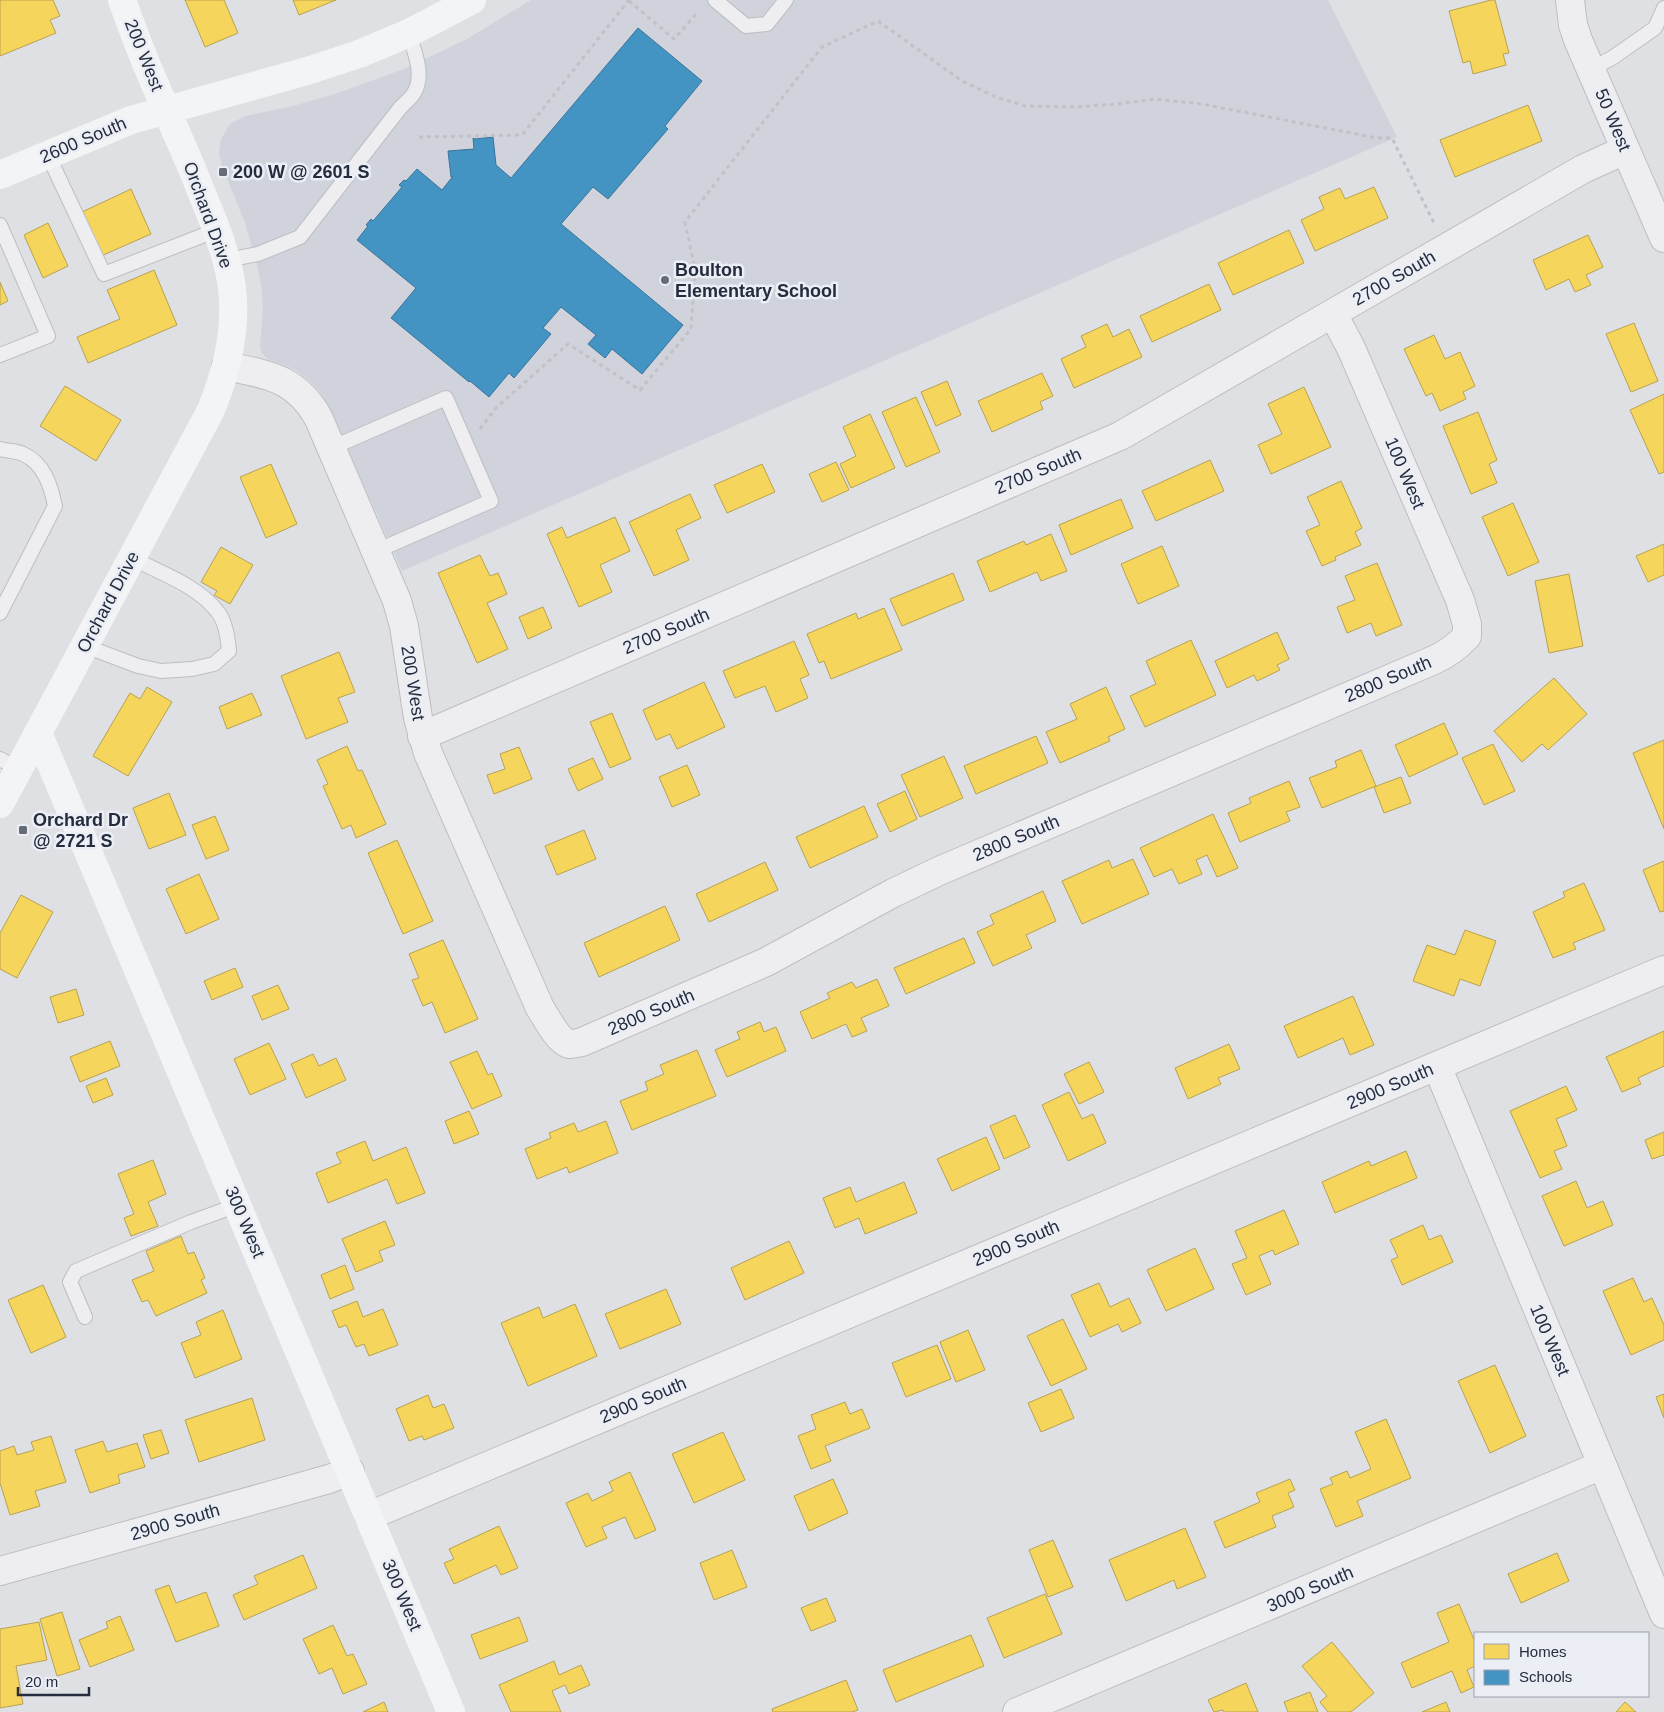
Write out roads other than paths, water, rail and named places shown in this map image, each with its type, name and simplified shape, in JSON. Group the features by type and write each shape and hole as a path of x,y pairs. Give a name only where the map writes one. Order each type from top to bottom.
{"main road":[{"name":"200 West","path":"122,0 151,75 167,109"},
{"path":"167,109 307,71 359,54 409,33 472,0"},
{"name":"2600 South","path":"0,175 130,120 167,109"},
{"name":"Orchard Drive","path":"0,804 9,764 38,733 211,410 226,366 232,339 233,314 232,287 226,260 217,230 167,109"},
{"name":"300 West","path":"38,733 452,1712"}],"street":[{"name":"50 West","path":"1570,0 1573,25 1590,69 1664,238"},
{"name":"2700 South","path":"422,736 1120,436 1583,168 1625,150"},
{"name":"100 West","path":"1333,314 1352,348 1460,600 1467,624 1467,636"},
{"name":"200 West","path":"226,366 262,373 292,386 310,404 376,551 401,614 418,718 428,754 540,1008 558,1036 567,1043"},
{"name":"2800 South","path":"567,1043 582,1042 766,962 893,893 939,871 1434,660 1446,654 1467,636"},
{"name":"2900 South","path":"369,1516 1664,970"},
{"name":"100 West","path":"1437,1066 1664,1614"},
{"name":"3000 South","path":"1017,1712 1602,1465"},
{"name":"2900 South","path":"0,1571 329,1479 350,1471"}],"lane":[{"path":"715,0 746,26 767,24 786,0"},
{"path":"1590,69 1612,58 1655,28 1664,8"},
{"path":"226,260 258,254 300,237 400,108 413,94 419,74 409,33"},
{"path":"48,155 104,274 217,230"},
{"path":"0,225 48,336 0,355"},
{"path":"331,448 446,398 491,501 376,551"},
{"path":"0,449 23,454 42,469 52,490 55,506 0,613"},
{"path":"85,646 138,666 161,671 192,669 214,664 229,651 228,638 218,612 200,594 132,558"},
{"path":"85,1317 70,1282 76,1271 191,1222 238,1205"}],"place":[{"name":"200 W @ 2601 S","path":"223,172"},
{"name":"Boulton Elementary School","path":"665,280"},
{"name":"Orchard Dr @ 2721 S","path":"23,830"}]}
